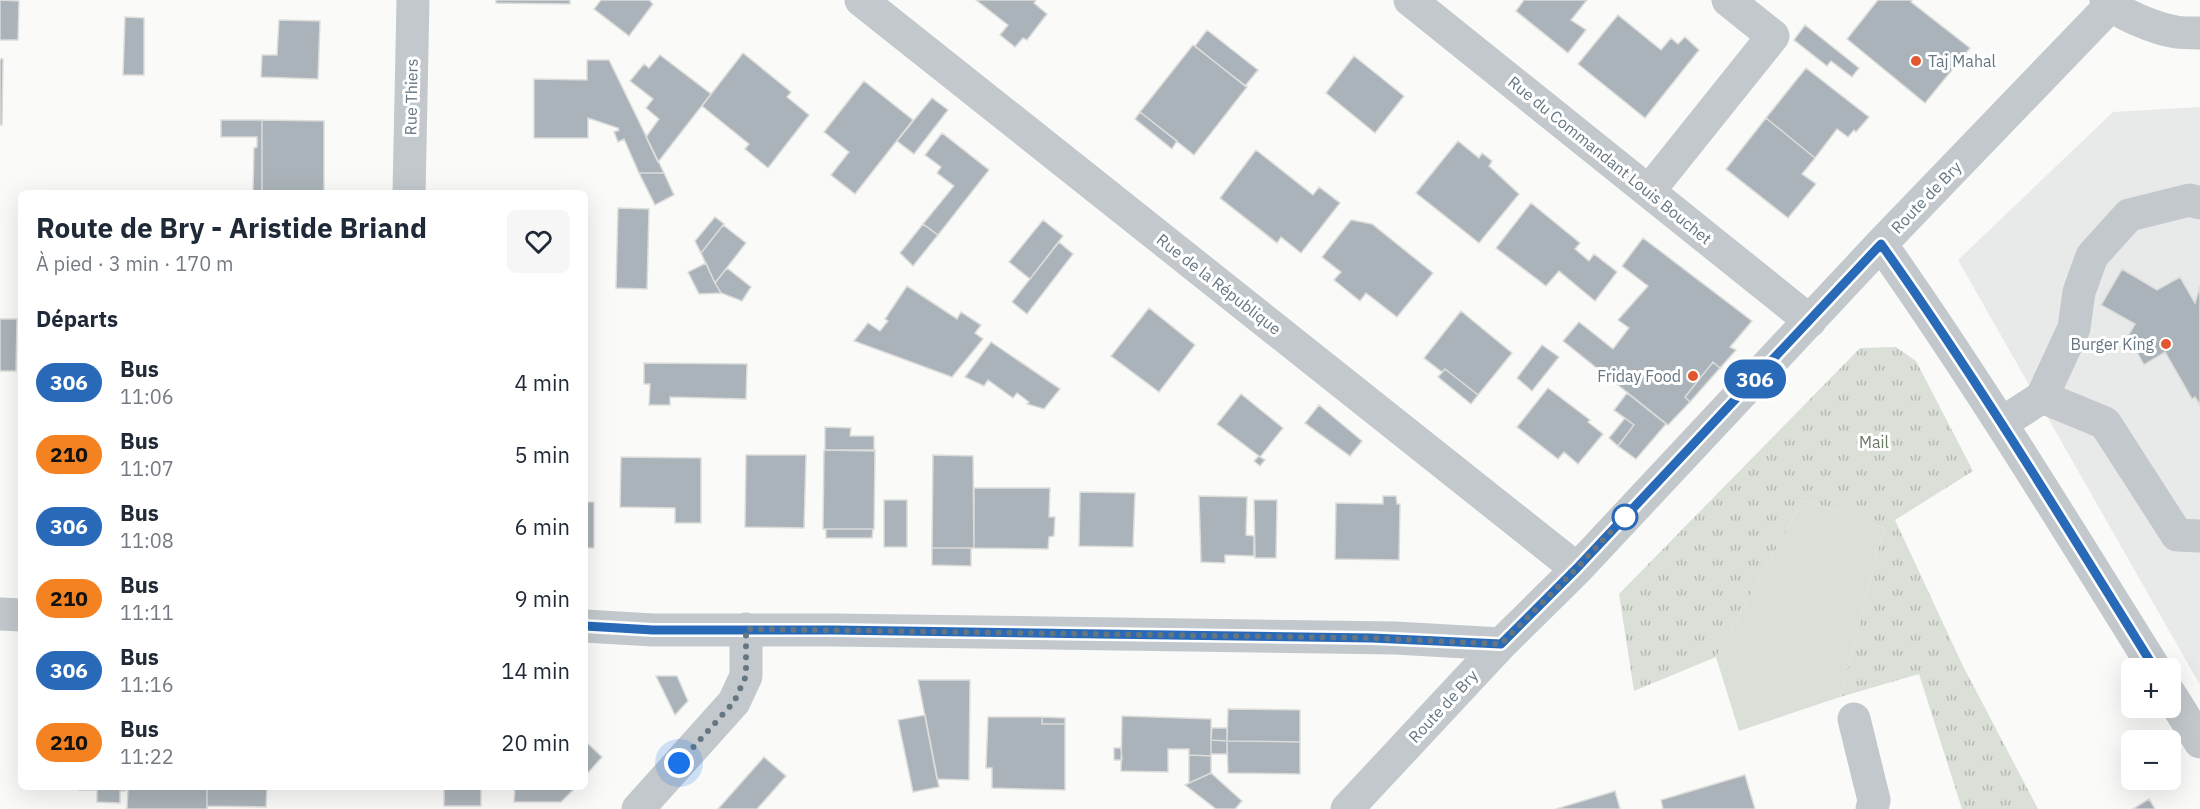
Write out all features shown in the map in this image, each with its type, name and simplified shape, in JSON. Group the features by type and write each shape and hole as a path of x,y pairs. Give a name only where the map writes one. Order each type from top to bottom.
{"street":[{"name":"Rue Thiers","path":"409,190 413,0"},
{"name":"Rue de la République","path":"861,0 1577,568"},
{"name":"Rue du Commandant Louis Bouchet","path":"1410,0 1810,321"},
{"path":"1649,191 1773,36 1728,0"},
{"name":"Route de Bry","path":"1347,809 2108,3"},
{"path":"2108,3 2146,23 2176,32 2200,33"},
{"path":"2002,423 2042,398 2074,328 2079,292 2092,256 2129,214 2190,200 2200,203"},
{"path":"1881,244 1950,342 2148,658"},
{"path":"2042,398 2105,423 2177,535 2200,536"},
{"path":"0,615 18,615"},
{"path":"588,626 653,630 746,629 1383,638 1501,644"},
{"path":"638,809 734,702 746,676 746,629"},
{"path":"2181,712 2200,742"},
{"path":"1854,718 1876,806"}],"shaded area":[{"path":"2200,107 2200,685 1958,260 2113,112"}],"green space":[{"name":"Mail","path":"1896,347 1916,361 1973,471 1895,520 1962,664 2038,809 1962,809 1919,674 1840,697 1884,528 1803,500 1716,657 1634,691 1619,594 1860,348"},
{"path":"1803,500 1884,528 1840,697 1739,731 1716,657"}],"building":[{"path":"0,0 19,1 18,40 0,40"},
{"path":"496,0 570,0 570,4 496,3"},
{"path":"601,0 649,0 653,4 629,36 594,9"},
{"path":"976,0 1036,0 1034,3 1047,14 1027,40 1023,38 1015,47 1000,35 1008,25"},
{"path":"1524,0 1587,0 1571,20 1586,30 1568,53 1516,11"},
{"name":"Taj Mahal","path":"1878,0 1912,0 1911,2 1970,48 1925,103 1847,39"},
{"path":"1618,15 1661,50 1671,38 1678,44 1685,37 1699,50 1645,118 1578,64"},
{"path":"125,17 144,18 144,75 123,75"},
{"path":"279,20 320,21 318,79 261,77 262,55 277,55"},
{"path":"1805,25 1859,68 1852,77 1831,61 1827,66 1794,40"},
{"path":"1207,30 1258,70 1245,86 1195,46"},
{"path":"1193,45 1247,87 1194,155 1140,112"},
{"path":"743,53 791,92 787,97 809,115 768,168 745,149 749,144 702,106"},
{"path":"660,55 711,94 658,162 646,137 659,119 646,108 653,99 630,81 644,64 649,68"},
{"path":"1354,56 1404,96 1375,133 1326,93"},
{"path":"0,59 3,59 2,125 0,125"},
{"path":"587,60 609,60 664,173 639,173 624,139 618,142 614,132 619,130 618,128 588,118 588,138 534,138 534,79 587,80"},
{"path":"1806,68 1869,117 1856,132 1854,130 1848,137 1837,129 1815,158 1766,118"},
{"path":"864,81 913,120 855,194 831,175 849,152 824,132"},
{"path":"932,98 948,110 914,154 897,141"},
{"path":"1140,112 1177,141 1172,149 1135,119"},
{"path":"1766,118 1815,158 1802,174 1816,184 1788,218 1726,169"},
{"path":"221,120 262,120 262,190 253,190 254,148 257,147 257,137 221,137"},
{"path":"262,120 324,121 324,190 262,190"},
{"path":"942,133 989,170 938,235 923,224 954,186 937,173 941,167 925,155"},
{"path":"1458,141 1479,158 1482,153 1492,161 1489,166 1519,194 1479,243 1416,193"},
{"path":"1256,150 1313,195 1319,187 1340,203 1301,253 1281,237 1277,243 1220,198"},
{"path":"639,173 664,173 674,195 655,205"},
{"path":"1531,203 1580,243 1575,249 1589,261 1594,254 1617,272 1595,301 1559,271 1546,286 1496,248"},
{"path":"618,208 649,209 647,289 616,288"},
{"path":"715,217 724,224 701,253 695,241"},
{"path":"1043,220 1063,236 1030,279 1009,262"},
{"path":"1351,220 1372,224 1433,273 1397,317 1366,293 1360,301 1334,280 1341,272 1322,257"},
{"path":"923,224 938,235 913,266 900,253"},
{"path":"723,225 746,243 715,283 701,253"},
{"path":"1643,238 1752,321 1730,347 1736,350 1720,368 1713,362 1685,397 1690,402 1668,425 1563,341 1579,322 1613,349 1629,328 1618,320 1648,286 1622,266"},
{"path":"1059,242 1073,254 1027,314 1012,302"},
{"path":"706,263 721,293 699,294 688,272"},
{"path":"727,268 751,287 742,301 721,293 715,283"},
{"name":"Burger King","path":"2122,269 2157,290 2180,277 2195,303 2200,286 2200,405 2195,397 2192,399 2165,352 2144,365 2128,336 2135,324 2101,305"},
{"path":"907,286 957,319 961,312 981,325 975,333 983,339 952,377 854,341 868,323 880,331 888,321 885,319"},
{"path":"1149,308 1195,345 1159,392 1111,356"},
{"path":"1461,311 1512,353 1478,395 1445,369 1442,372 1424,358"},
{"path":"0,319 17,319 16,371 0,371"},
{"path":"991,342 1060,389 1044,409 1027,404 1029,402 1017,393 1013,398 988,380 984,386 965,377"},
{"path":"1542,345 1559,357 1532,391 1517,378"},
{"path":"1713,362 1720,368 1690,402 1685,397"},
{"path":"644,363 747,364 746,399 670,397 670,405 649,405 650,384 644,384"},
{"path":"1445,369 1478,395 1471,404 1438,377"},
{"path":"1548,388 1590,420 1588,422 1603,434 1578,464 1564,452 1558,459 1517,427"},
{"path":"1627,393 1666,424 1636,459 1618,446 1634,425 1614,410"},
{"path":"1241,394 1283,428 1260,457 1265,460 1260,466 1254,461 1259,456 1217,424"},
{"path":"1319,405 1362,441 1350,456 1305,423"},
{"path":"1625,418 1634,425 1618,446 1609,438"},
{"path":"825,427 851,428 850,436 874,436 874,451 825,450"},
{"path":"824,450 875,450 874,529 823,529"},
{"path":"746,455 806,455 804,528 745,527"},
{"path":"933,455 973,456 974,548 932,548"},
{"path":"621,457 701,458 701,523 675,523 675,508 620,507"},
{"path":"974,488 1050,488 1049,517 1055,517 1054,536 1049,537 1048,549 974,548"},
{"path":"1080,492 1135,493 1133,547 1079,546"},
{"path":"1199,496 1247,497 1246,535 1254,536 1254,556 1225,555 1225,563 1201,562"},
{"path":"1383,496 1396,496 1397,504 1400,504 1399,560 1335,559 1336,503 1383,504"},
{"path":"884,500 907,500 907,547 884,547"},
{"path":"1254,500 1277,500 1276,558 1255,558"},
{"path":"588,502 594,502 594,548 588,548"},
{"path":"826,529 873,529 872,538 826,538"},
{"path":"932,548 971,548 971,566 932,565"},
{"path":"656,676 677,676 688,701 675,715"},
{"path":"918,680 970,680 969,780 937,779"},
{"path":"1228,709 1300,710 1300,742 1227,741"},
{"path":"925,715 939,787 913,792 898,720"},
{"path":"1122,716 1211,719 1211,756 1189,755 1189,749 1168,749 1168,772 1121,771"},
{"path":"988,717 1042,717 1042,724 1065,724 1065,790 992,788 992,768 986,768"},
{"path":"1042,717 1065,718 1065,724 1042,724"},
{"path":"1212,728 1227,728 1227,741 1211,740"},
{"path":"1211,740 1227,741 1227,754 1211,754"},
{"path":"1227,741 1300,742 1300,774 1228,773"},
{"path":"588,744 602,757 588,773"},
{"path":"1114,748 1121,748 1122,760 1114,760"},
{"path":"1189,755 1211,756 1211,773 1189,783"},
{"path":"764,757 786,776 757,809 718,809"},
{"path":"1211,773 1242,801 1235,809 1216,809 1185,785"},
{"path":"1745,775 1755,809 1663,809 1661,800"},
{"path":"97,790 125,790 120,791 120,803 97,802"},
{"path":"128,790 207,790 207,809 127,809"},
{"path":"207,790 267,790 266,807 207,806"},
{"path":"444,790 481,790 481,806 444,806"},
{"path":"515,790 573,790 561,802 514,802"},
{"path":"1615,791 1620,809 1556,809 1612,792"},
{"path":"2149,799 2155,809 2133,809"}],"bus line":[{"name":"306","path":"588,627 653,630 746,629 1372,638 1501,644 1577,568 1881,244 1992,406 2148,658"}],"place":[{"name":"Taj Mahal","path":"1916,61"},
{"name":"Burger King","path":"2166,344"},
{"name":"Friday Food","path":"1693,376"}],"route":[{"path":"679,763 734,702 746,676 746,629 1372,638 1501,644 1630,511 1625,517"}]}
